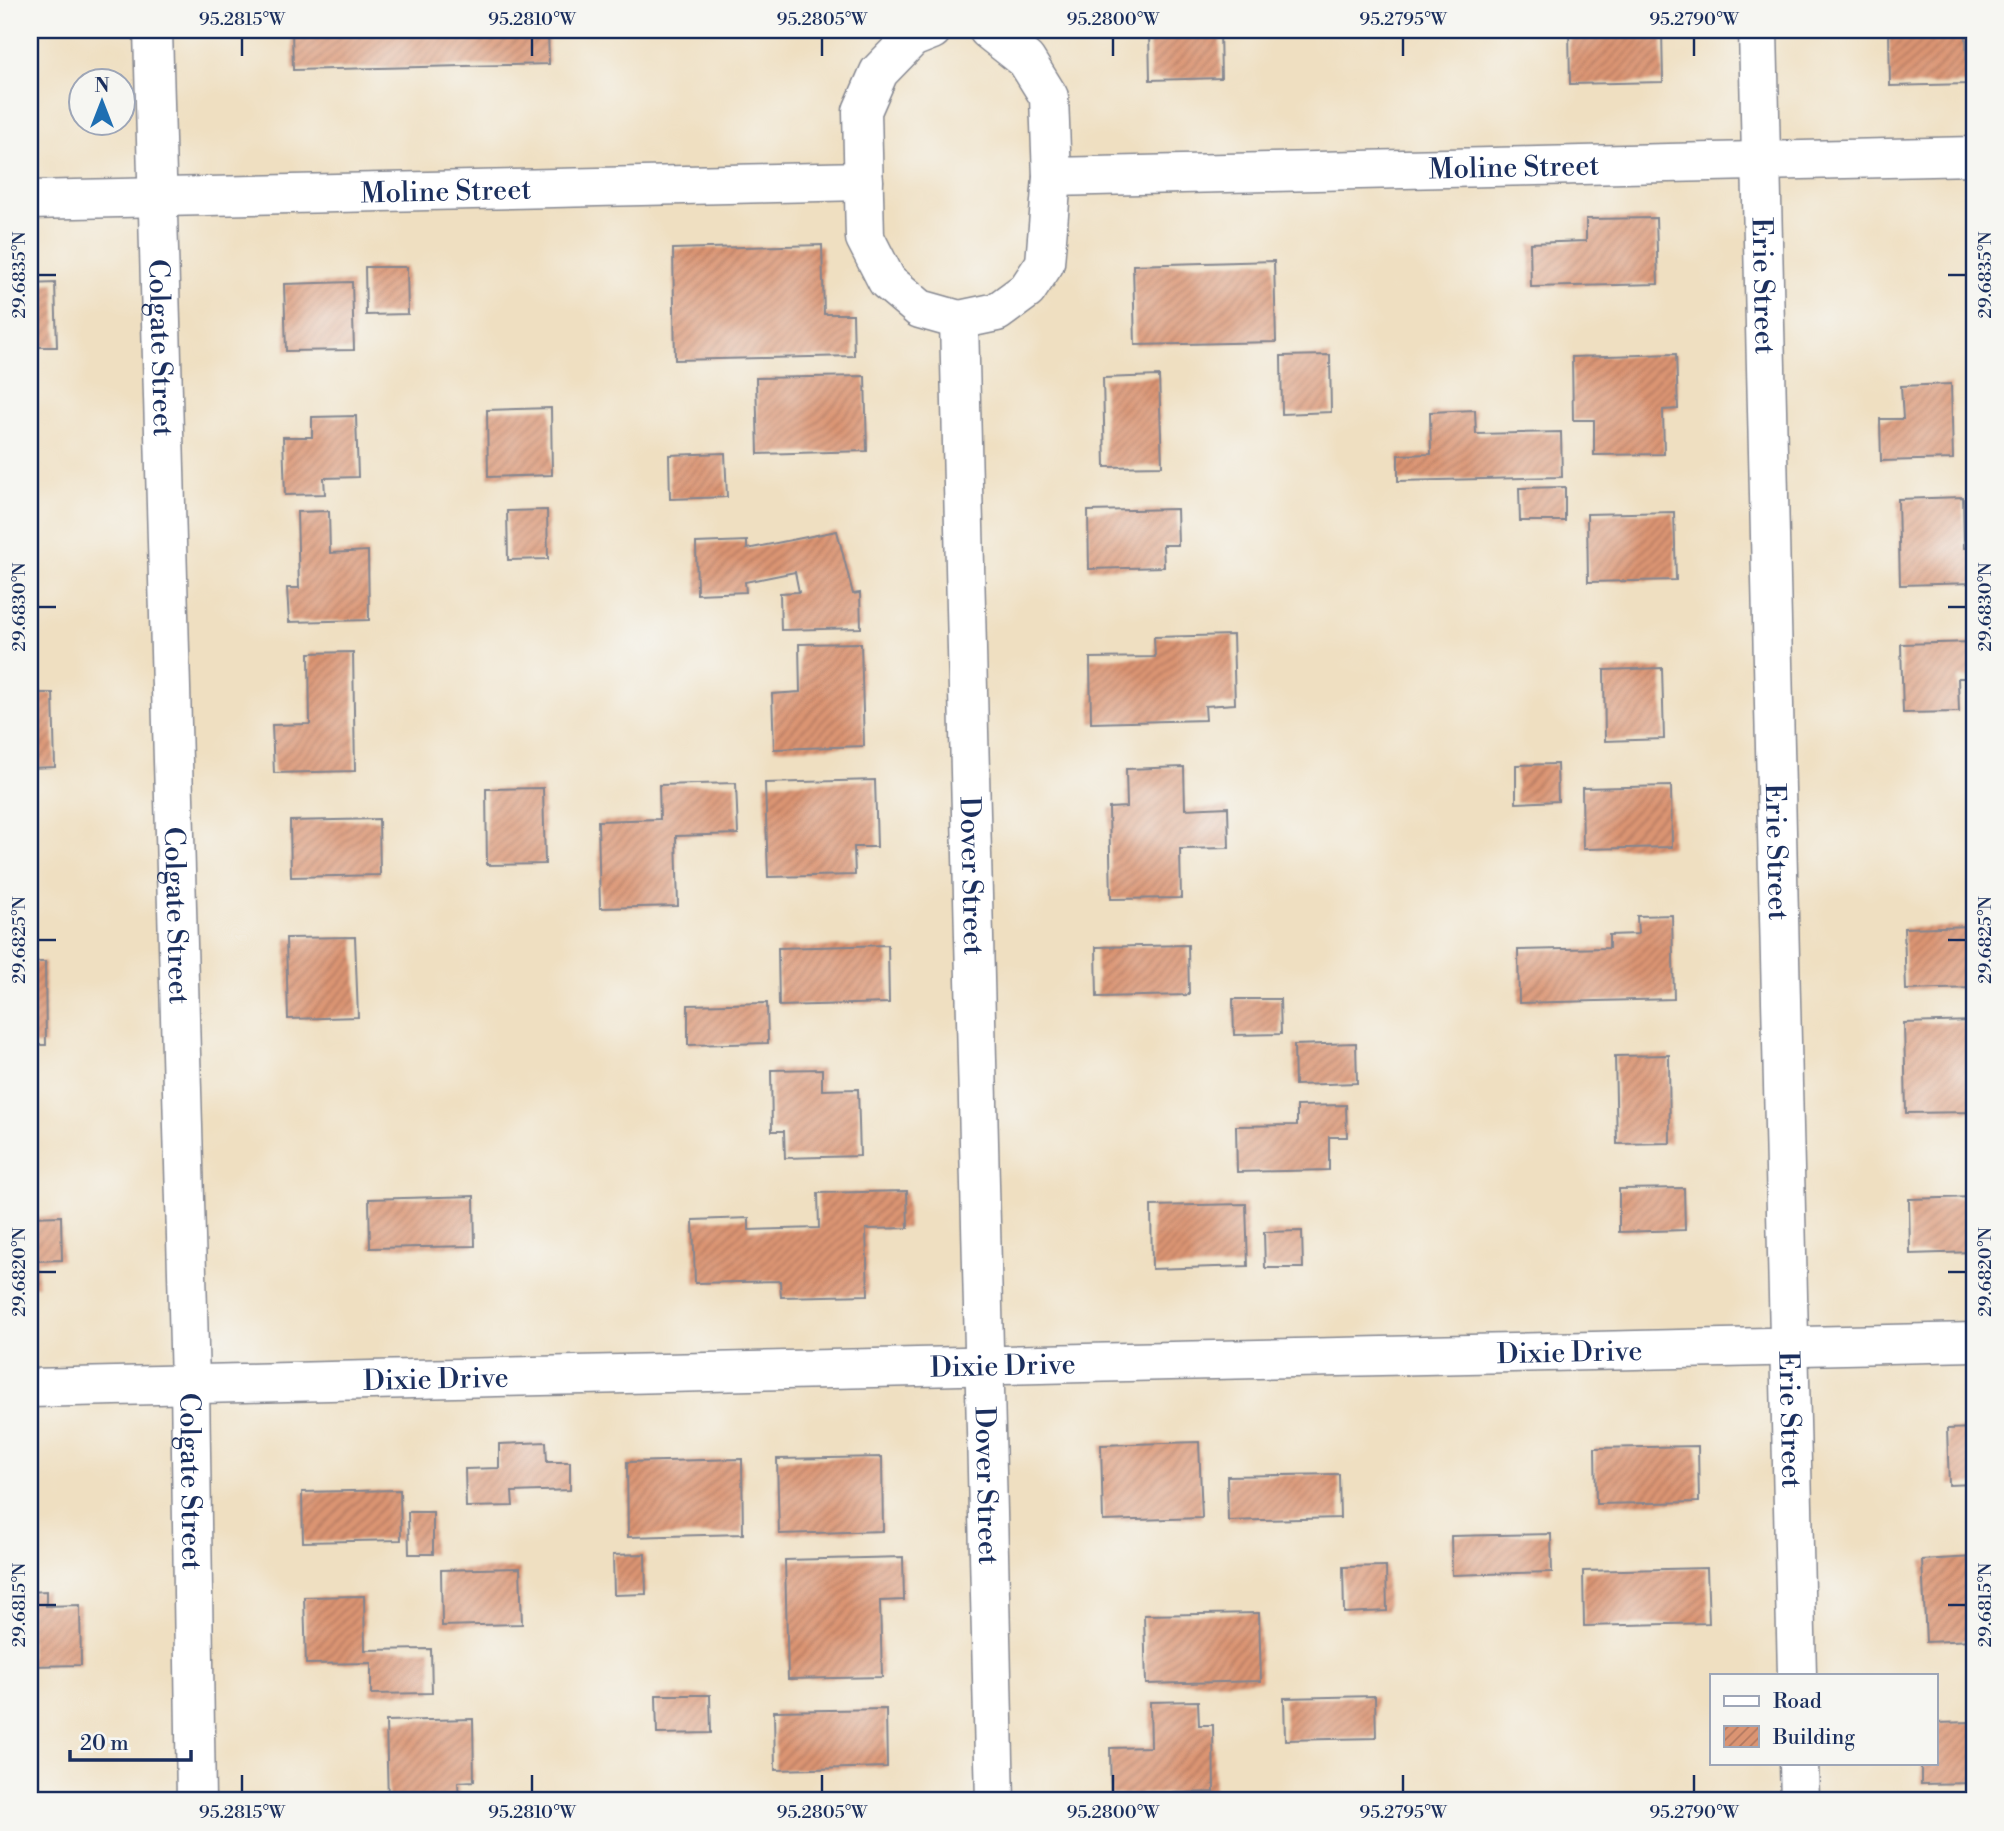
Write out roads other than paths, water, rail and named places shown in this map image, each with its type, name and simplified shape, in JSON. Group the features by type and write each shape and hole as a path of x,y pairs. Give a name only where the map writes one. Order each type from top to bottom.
{"street":[{"name":"Colgate Street","path":"153,30 190,1383 196,1801"},
{"path":"932,30 912,38 879,72 862,111 865,238 887,281 920,309 959,320 997,312 1027,290 1045,262 1052,177 1049,97 1026,60 988,30"},
{"name":"Erie Street","path":"1758,30 1797,1674"},
{"name":"Moline Street","path":"1052,177 1974,156"},
{"name":"Moline Street","path":"30,200 864,181"},
{"name":"Dover Street","path":"959,320 995,1801"},
{"name":"Dixie Drive","path":"30,1388 1974,1342"},
{"path":"1799,1764 1800,1801"}]}
